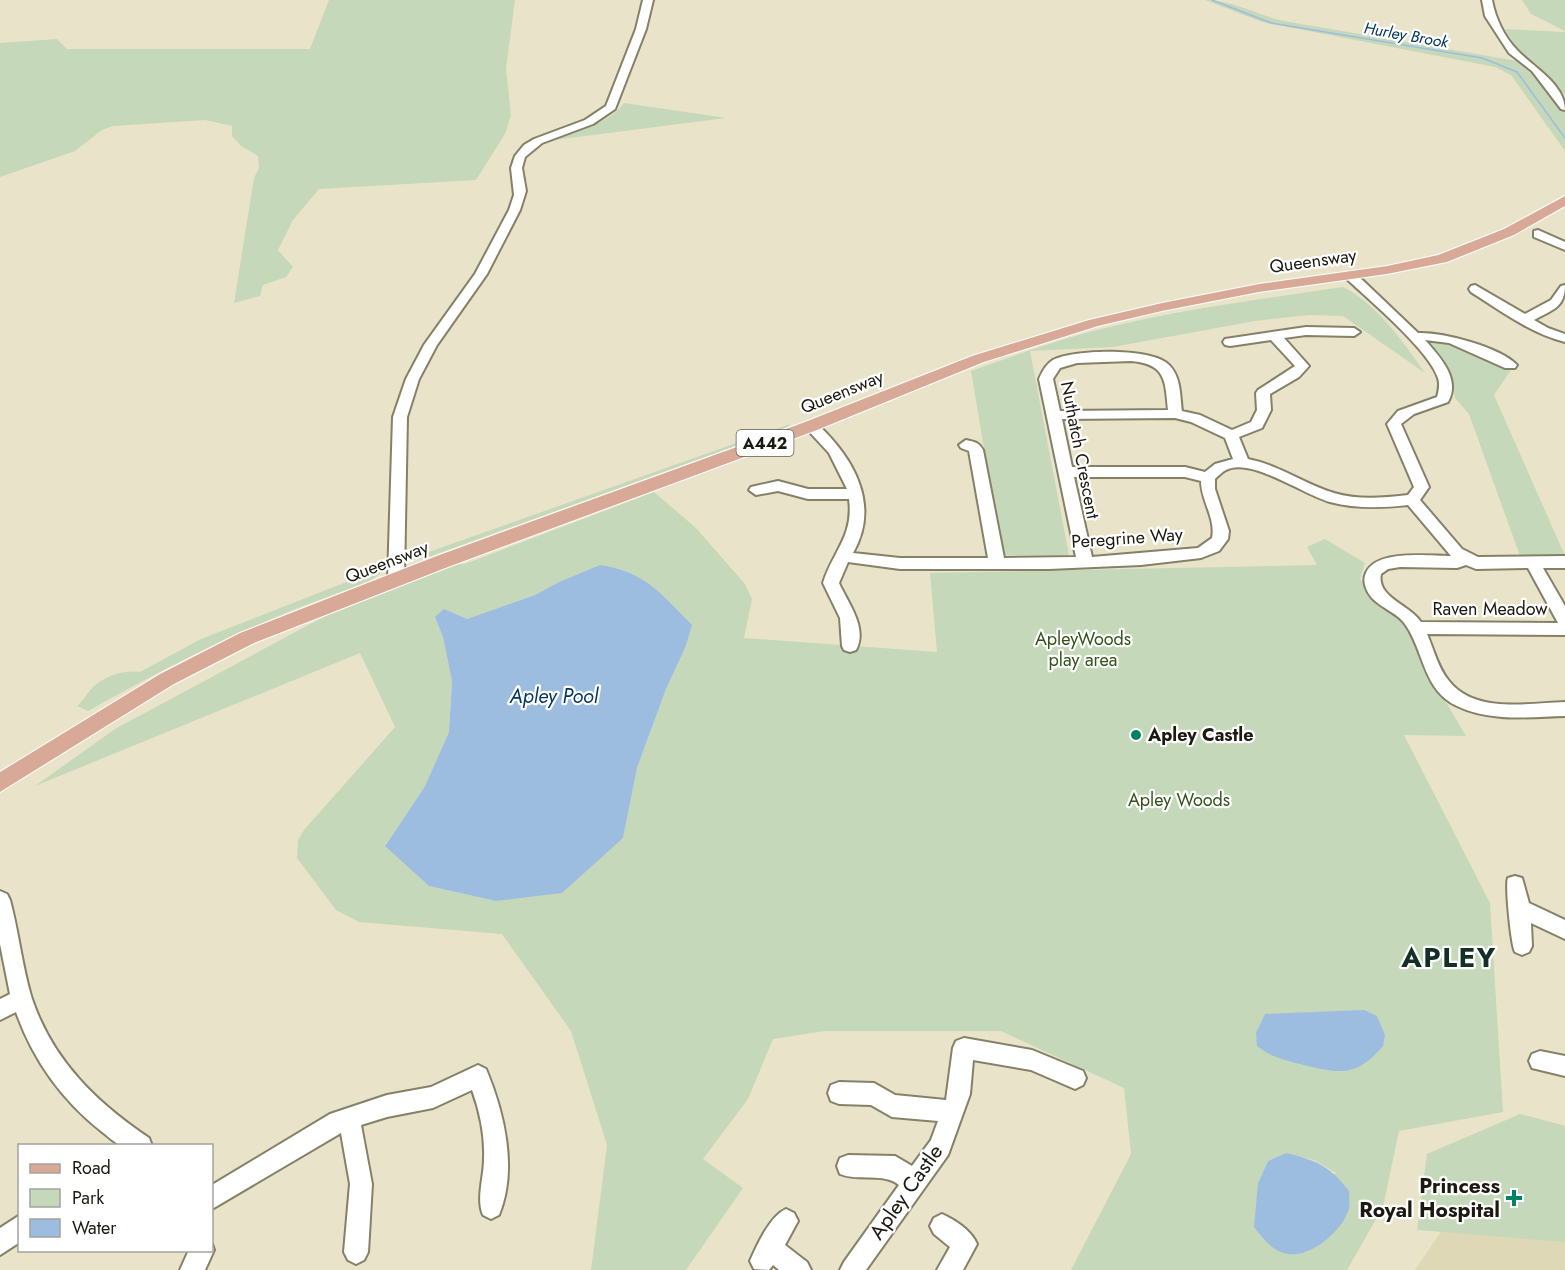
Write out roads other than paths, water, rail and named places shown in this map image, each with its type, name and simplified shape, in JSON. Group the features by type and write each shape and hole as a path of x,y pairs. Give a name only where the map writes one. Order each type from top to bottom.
{"main road":[{"name":"Queensway","path":"0,783 167,679 247,638 396,579 811,426 978,359 1084,326 1214,296 1351,276 1442,259 1477,247 1509,232 1565,200"}],"street":[{"path":"396,579 400,417 403,402 441,328 476,281 515,211 520,198 516,164 520,155 550,136 602,117 611,107 641,29 648,0"},
{"path":"1487,0 1490,16 1512,51 1535,69 1565,107"},
{"path":"1539,234 1565,246"},
{"path":"1066,472 1185,472 1208,478 1220,467 1242,463 1266,468 1309,489 1352,502 1380,504 1412,500 1422,487 1394,424 1405,412 1428,407 1443,399 1446,385 1443,375 1413,337 1351,276"},
{"path":"1475,289 1544,331 1565,338"},
{"path":"1524,320 1555,303 1565,289"},
{"path":"1230,342 1306,331 1353,332"},
{"path":"1231,435 1257,425 1264,410 1263,393 1274,384 1292,377 1302,366 1274,335"},
{"path":"1413,337 1434,335 1447,338 1510,365"},
{"name":"Nuthatch Crescent","path":"1085,561 1053,415 1046,379 1048,372 1058,362 1070,359 1138,358 1153,360 1166,369 1175,414"},
{"path":"1053,415 1175,414 1195,418 1231,435 1242,463"},
{"path":"811,426 839,457 848,471 857,494 859,510 857,528 834,572 831,583 850,617 852,626 850,646"},
{"path":"966,445 973,446 976,450 997,564"},
{"name":"Peregrine Way","path":"844,556 885,563 997,564 1169,558 1211,549 1218,544 1222,534 1208,495 1208,478"},
{"path":"756,490 778,486 808,494 857,494"},
{"path":"1412,500 1456,553 1466,559 1476,563 1565,562"},
{"path":"1466,559 1457,562 1388,563 1376,569 1371,580 1374,590 1382,599 1407,615 1416,628 1441,686 1455,698 1472,706 1491,709 1565,710"},
{"path":"1532,562 1565,620"},
{"name":"Raven Meadow","path":"1416,628 1565,629"},
{"path":"1515,884 1520,908 1522,946"},
{"path":"0,900 9,928 22,999 42,1047 75,1093 98,1116 138,1144"},
{"path":"1520,908 1565,930"},
{"path":"0,1010 22,999"},
{"name":"Apley Castle","path":"852,1270 940,1147 959,1094 964,1047 1032,1060 1076,1078"},
{"path":"1540,1061 1565,1066"},
{"path":"213,1197 317,1133 349,1118 387,1106 433,1097 478,1076 490,1103 495,1132 496,1163 491,1207"},
{"path":"839,1094 874,1094 892,1106 954,1112"},
{"path":"349,1118 361,1184 356,1252"},
{"path":"848,1166 895,1167 914,1182"},
{"path":"786,1221 766,1254 799,1270"},
{"path":"942,1226 965,1244 949,1270"},
{"path":"0,1243 18,1228"},
{"path":"192,1270 201,1252"}],"water":[{"name":"Apley Pool","path":"600,565 629,573 652,586 692,625 637,768 623,838 562,893 496,901 429,886 385,846 425,786 449,732 452,681 443,637 435,617 444,609 467,619 535,595"},
{"path":"1364,1010 1377,1016 1385,1035 1383,1046 1373,1057 1354,1069 1325,1070 1277,1058 1257,1046 1256,1033 1265,1014"},
{"path":"1286,1153 1322,1165 1349,1191 1349,1209 1331,1236 1312,1249 1291,1254 1273,1247 1254,1227 1258,1183 1268,1161"}],"waterway":[{"name":"Hurley Brook","path":"1212,0 1271,23 1482,58 1517,72 1565,138"}],"place":[{"name":"Apley Castle","path":"1136,735"},
{"name":"Princess Royal Hospital","path":"1514,1198"}],"district":[{"name":"APLEY","path":"1449,957"}],"park label":[{"name":"ApleyWoods play area","path":"1083,649"},
{"name":"Apley Woods","path":"1179,800"}]}
